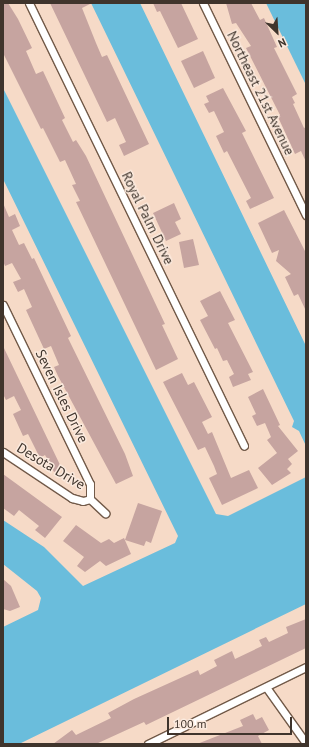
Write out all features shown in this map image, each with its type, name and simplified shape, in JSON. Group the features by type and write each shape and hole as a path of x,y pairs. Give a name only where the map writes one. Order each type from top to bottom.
{"street":[{"name":"Royal Palm Drive","path":"29,3 244,445"},
{"name":"Northeast 21st Avenue","path":"203,3 306,215"},
{"name":"Seven Isles Drive","path":"3,305 90,484 90,499"},
{"name":"Desota Drive","path":"3,452 72,498 83,501 90,499 104,513"},
{"path":"148,744 306,667"},
{"path":"266,687 306,743"}],"water":[{"path":"91,3 140,3 306,346 306,446 299,431 292,427 294,421"},
{"path":"266,3 306,3 306,85"},
{"path":"3,88 216,514 228,516 306,477 306,604 19,744 3,744 3,627 38,610 41,598 37,591 3,564 3,520 44,547 83,586 175,543 178,536 3,179"}],"building":[{"path":"3,3 8,3 18,19 32,48 26,51 36,74 43,71 65,118 62,120 73,142 76,140 86,156 165,324 162,325 178,359 156,370 76,202 80,201 72,185 76,184 65,160 60,162 43,128 41,129 3,53"},
{"path":"50,3 92,3 82,8 96,43 102,57 107,55 149,144 124,156 119,145 126,142 115,118 107,122"},
{"path":"153,3 181,3 198,39 178,48 160,11 157,12"},
{"path":"226,3 251,3 260,20 264,18 277,47 274,48 297,94 292,97 295,103 293,104 304,128 306,127 306,162 301,151 295,154 278,117 280,115 246,48 251,46 236,23 232,24"},
{"path":"203,51 215,78 194,88 181,61"},
{"path":"223,88 246,131 242,133 274,198 250,209 246,201 251,198 227,151 224,153 216,136 224,132 214,111 209,113 204,104 209,102 206,96"},
{"path":"3,203 9,217 15,214 20,226 12,230 19,245 24,243 32,259 34,258 71,336 68,338 125,454 133,476 116,484 58,376 54,367 59,365 51,346 44,349 26,310 32,307 24,289 18,292 13,282 21,279 12,263 5,266 3,261"},
{"path":"174,203 181,219 175,222 181,234 166,241 153,213"},
{"path":"284,210 306,253 306,311 298,294 294,296 285,277 291,274 276,261 279,250 272,253 258,223"},
{"path":"193,239 199,265 184,268 179,242"},
{"path":"220,291 235,320 228,323 253,372 248,374 251,380 233,387 229,377 234,374 227,360 223,361 217,348 215,349 200,320 208,316 200,301"},
{"path":"3,346 62,469 54,472 45,455 40,458 28,434 23,436 13,414 21,410 14,396 6,400 3,394"},
{"path":"182,373 188,385 194,382 212,417 202,422 208,434 212,432 231,478 249,470 258,488 222,505 209,478 217,474 205,447 198,450 163,382"},
{"path":"263,389 280,425 278,426 298,451 288,459 292,464 287,469 291,473 272,485 258,468 277,453 267,440 271,437 265,423 257,426 252,416 256,414 248,397"},
{"path":"3,474 62,517 45,538 35,530 39,526 19,510 14,516 3,508"},
{"path":"138,503 162,511 151,543 146,541 144,546 125,540"},
{"path":"76,525 101,543 109,539 114,543 124,538 131,554 106,566 100,561 85,572 77,566 84,557 63,541"},
{"path":"3,579 11,586 20,607 10,611 3,609"},
{"path":"306,619 306,648 146,725 144,722 96,744 53,744 72,730 76,735 111,718 108,713 134,699 198,670 200,675 217,666 214,660 232,651 235,659 262,646 259,640 266,637 269,642 288,633 286,627"},
{"path":"253,714 256,720 262,717 269,730 258,736 262,744 197,744 243,726 240,720"}]}
